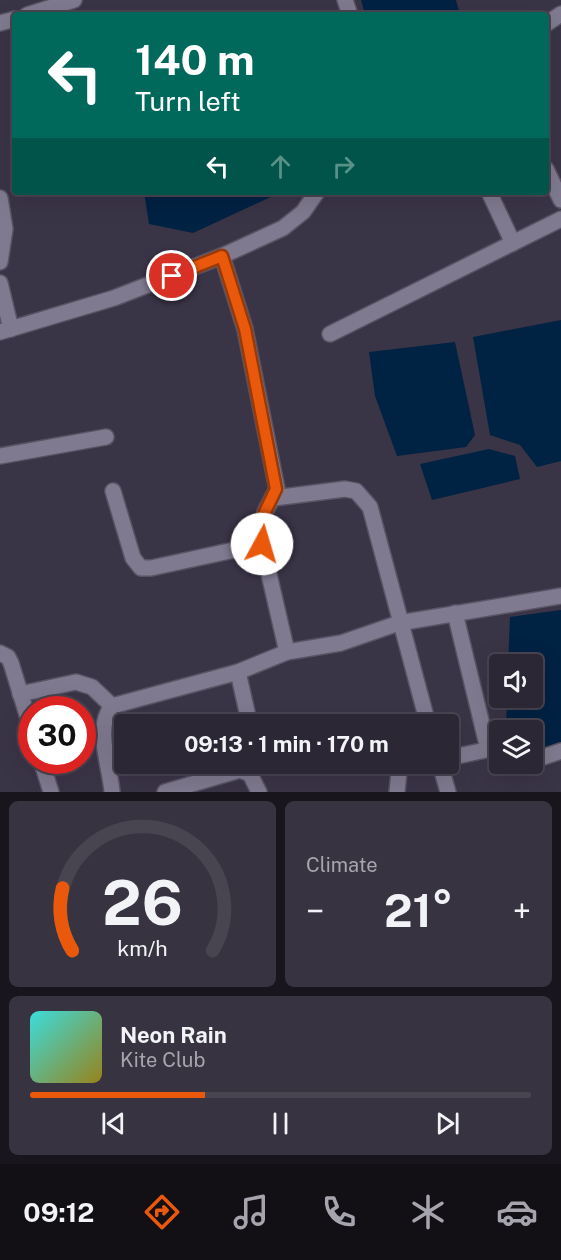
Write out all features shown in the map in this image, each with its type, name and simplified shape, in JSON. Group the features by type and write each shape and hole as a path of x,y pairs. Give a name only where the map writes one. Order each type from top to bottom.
{"street":[{"path":"34,12 53,4 74,0"},
{"path":"549,175 561,200"},
{"path":"0,283 6,330 124,294 222,256 283,228 303,212 315,195"},
{"path":"490,195 513,243"},
{"path":"0,198 5,229 5,245 0,262"},
{"path":"330,334 561,219"},
{"path":"222,256 245,329 276,489 274,498 265,512 262,544 287,652"},
{"path":"0,456 106,437"},
{"path":"274,498 345,489 363,496 370,507 425,714"},
{"path":"113,491 133,558 141,568 151,568 262,544"},
{"path":"112,792 102,726 105,715 112,706 238,672 287,652 340,643 399,623 561,596"},
{"path":"455,614 489,731"},
{"path":"0,653 8,657 11,663 20,694 76,682 92,687 112,706"},
{"path":"238,672 247,714"},
{"path":"459,756 489,749"},
{"path":"543,757 561,751"},
{"path":"165,792 240,770 250,774 259,792"},
{"path":"45,774 51,792"},
{"path":"397,792 399,774"},
{"path":"443,774 448,792"}],"water":[{"path":"361,0 456,0 459,12 364,12"},
{"path":"144,195 275,195 193,233 149,224"},
{"path":"561,320 561,461 537,467 520,445 490,435 473,337"},
{"path":"455,342 475,435 466,447 397,456 375,396 369,352"},
{"path":"489,449 515,456 520,479 432,500 420,464"},
{"path":"561,610 561,742 543,748 543,720 506,720 507,708 543,708 543,654 508,654 510,617"}],"route":[{"path":"172,276 222,256 245,329 276,489 274,498 265,512 262,544"}]}
